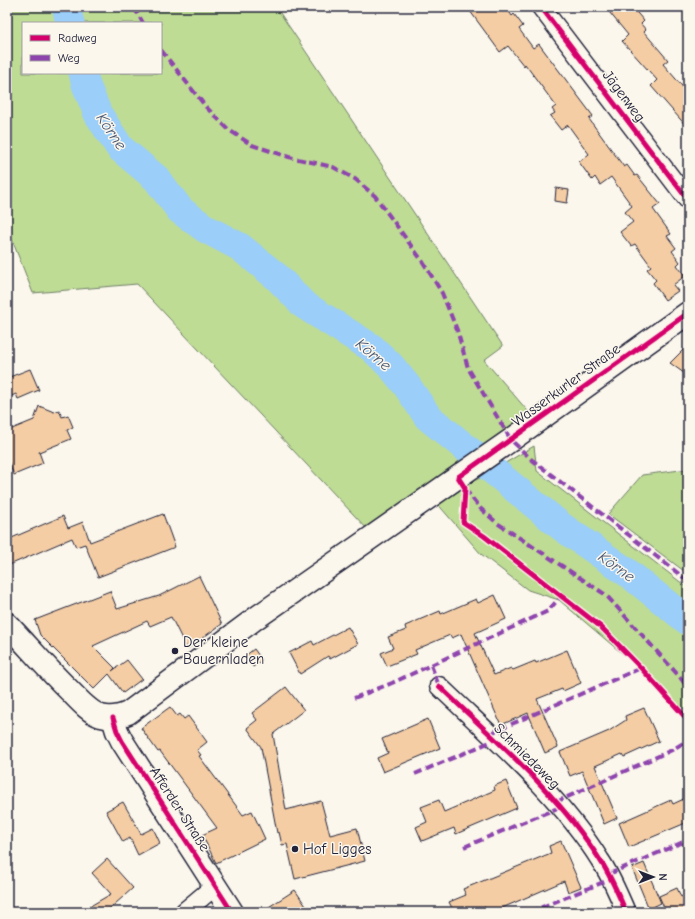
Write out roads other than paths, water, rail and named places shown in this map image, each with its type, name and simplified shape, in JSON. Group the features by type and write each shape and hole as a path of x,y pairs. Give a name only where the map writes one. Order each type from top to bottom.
{"main road":[{"name":"Wasserkurler Straße","path":"113,718 128,713 256,618 465,472 688,313"},
{"path":"7,624 83,704 100,716 113,718"},
{"name":"Afferder Straße","path":"113,718 122,741 232,912"}],"street":[{"name":"Jägerweg","path":"541,7 688,200"},
{"name":"Schmiedeweg","path":"439,686 548,793 580,830 603,865 626,912"},
{"path":"184,912 215,886"}],"waterway":[{"name":"Körne","path":"66,7 70,22"},
{"name":"Körne","path":"83,74 86,85 98,114 120,148 157,179 180,210 206,229 240,247 277,277 304,305 372,348 391,366 407,386 428,417 562,527 628,573 688,621"}],"place":[{"name":"Der kleine Bauernladen","path":"175,651"},
{"name":"Hof Ligges","path":"295,849"}]}
